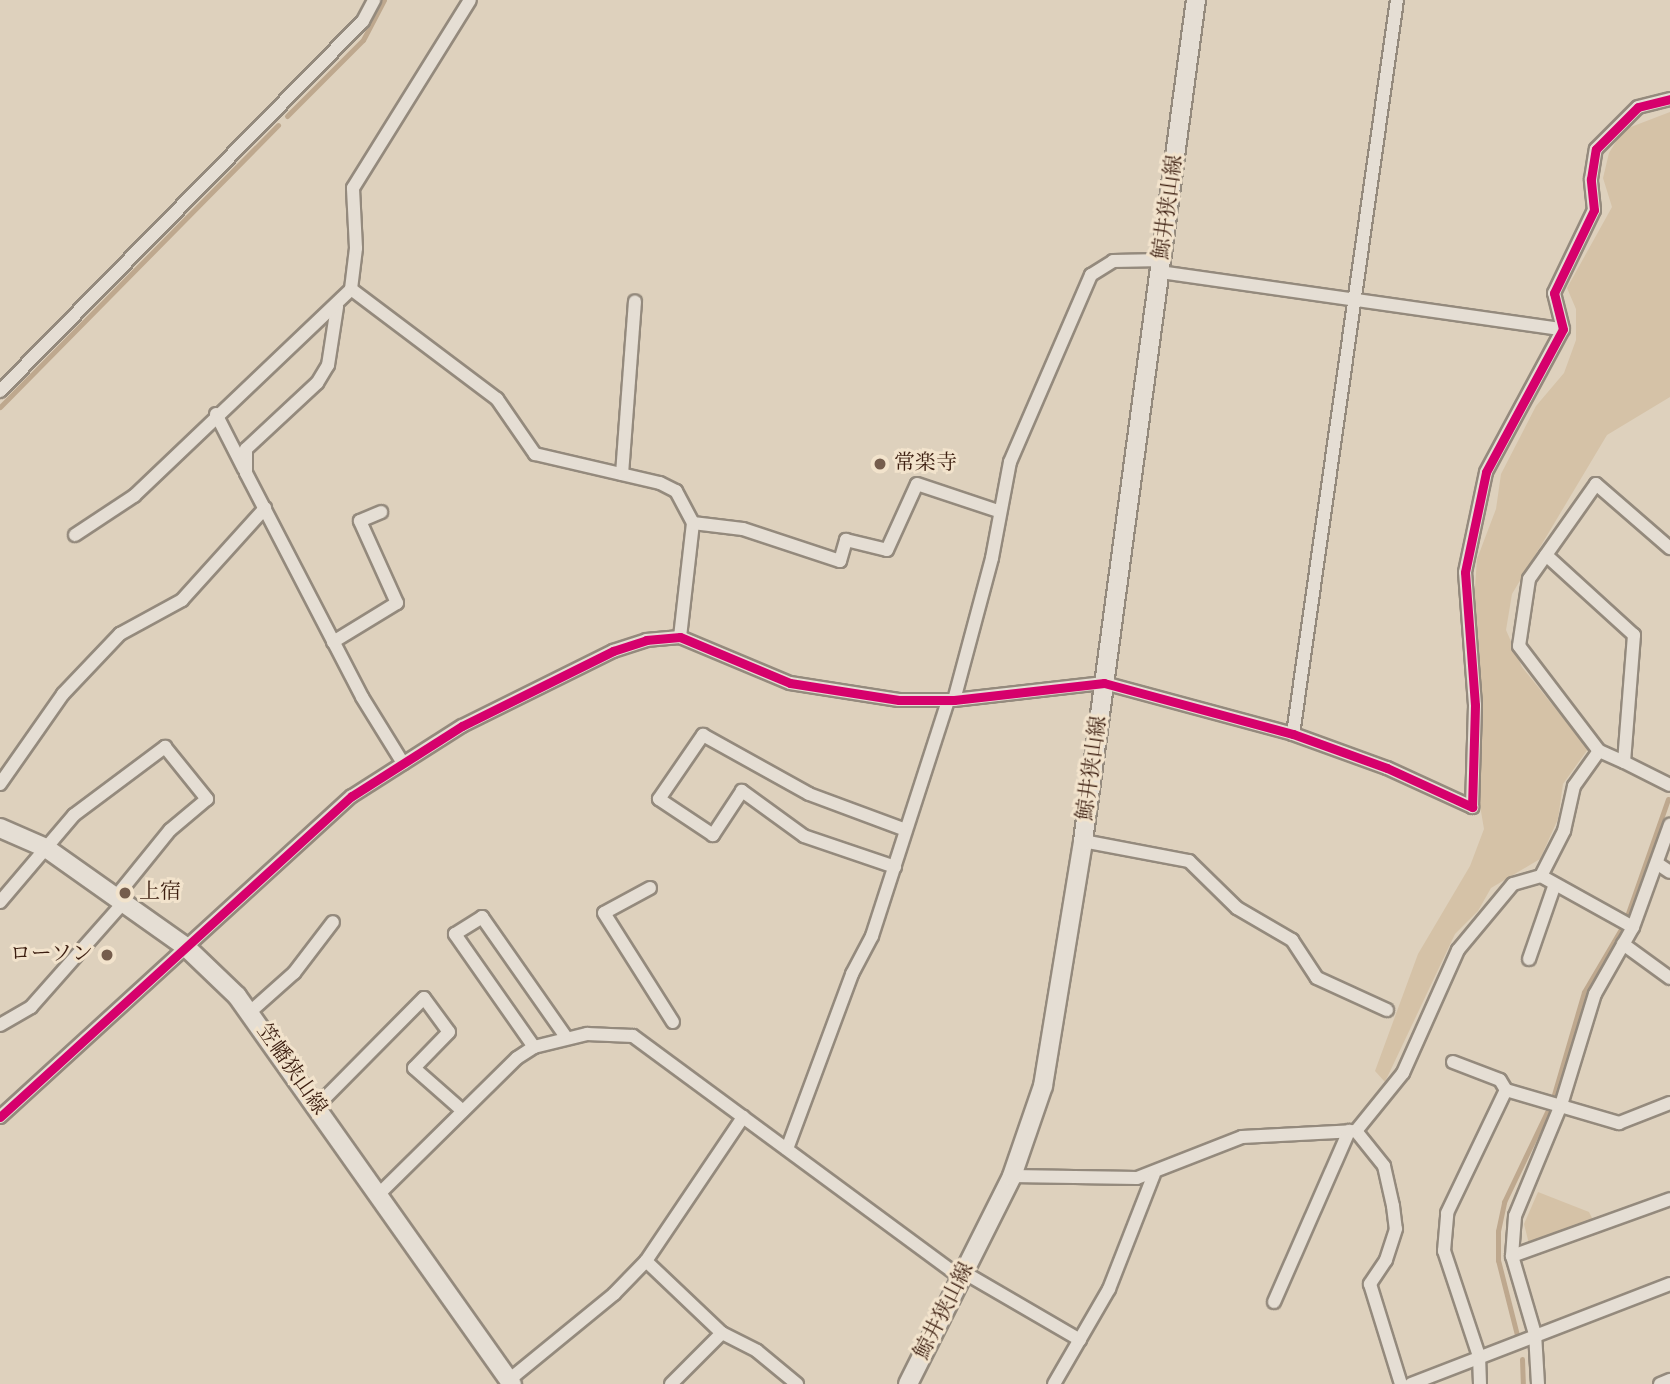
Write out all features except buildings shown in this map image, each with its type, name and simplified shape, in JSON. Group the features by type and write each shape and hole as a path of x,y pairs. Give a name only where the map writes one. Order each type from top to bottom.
{"main road":[{"name":"鯨井狭山線","path":"908,1384 1012,1176 1043,1086 1083,841 1196,0"},
{"name":"笠幡狭山線","path":"0,828 47,848 187,948 250,1012 380,1193 510,1382"}],"street":[{"path":"0,391 363,21 374,0"},
{"path":"75,535 134,496 216,414 337,307 351,289 356,248 353,188 470,0"},
{"path":"1293,734 1397,0"},
{"path":"0,1117 352,796 462,726 613,651 646,640 680,637 790,683 843,694 951,701 1104,683 1293,734 1387,768 1472,807 1475,705 1465,572 1486,472 1563,329 1554,293 1594,210 1591,179 1596,149 1638,107 1670,99"},
{"path":"787,1149 895,867 951,701 992,558 998,511 1010,462 1091,275 1113,261 1162,266 1563,329"},
{"path":"351,289 498,399 535,454 622,474 676,491 693,523 680,637"},
{"path":"622,474 635,301"},
{"path":"246,473 246,449 317,383 328,365 337,307"},
{"path":"216,414 332,642 403,763"},
{"path":"693,523 743,529 839,561 846,540 887,550 917,484 998,511"},
{"path":"1670,548 1596,484 1529,579 1519,646 1599,751 1670,785"},
{"path":"0,783 64,694 112,642 182,600 265,508"},
{"path":"332,642 397,603 360,521 381,512"},
{"path":"1546,555 1634,635 1624,762"},
{"path":"895,867 804,836 742,791 713,835 659,799 704,735 809,794 906,830"},
{"path":"0,902 74,815 165,747 207,799 170,830 119,901 32,1007 0,1026"},
{"path":"1541,876 1564,831 1574,786 1599,751"},
{"path":"1538,1384 1535,1334 1512,1256 1514,1216 1561,1105 1595,994 1633,927 1670,825"},
{"path":"1083,841 1189,861 1237,908 1292,940 1317,978 1387,1010"},
{"path":"1658,864 1670,873"},
{"path":"1275,1302 1352,1131 1403,1073 1458,950 1513,884 1541,876 1633,927"},
{"path":"1529,959 1555,884"},
{"path":"650,888 604,913 673,1022"},
{"path":"534,1047 455,934 482,917 566,1037"},
{"path":"250,1012 293,973 333,922"},
{"path":"1623,944 1670,978"},
{"path":"317,1106 425,998 449,1032 414,1068 463,1111"},
{"path":"380,1193 463,1111 534,1047 566,1037 633,1036 963,1276 1080,1340"},
{"path":"1452,1062 1500,1080 1506,1090 1619,1123 1670,1103"},
{"path":"1480,1384 1479,1356 1444,1251 1447,1213 1506,1090"},
{"path":"510,1382 614,1294 646,1261 743,1117"},
{"path":"1012,1176 1154,1174 1242,1138 1352,1131"},
{"path":"1352,1131 1384,1166 1393,1206 1396,1229 1386,1260 1370,1284 1401,1384"},
{"path":"1054,1384 1109,1289 1154,1174"},
{"path":"1512,1256 1670,1199"},
{"path":"646,1261 722,1332 757,1351 797,1384"},
{"path":"1411,1384 1670,1284"},
{"path":"671,1384 722,1332"},
{"path":"1660,1384 1670,1380"}],"shaded area":[{"path":"1670,112 1670,397 1607,435 1512,594 1506,630 1522,667 1588,749 1563,784 1558,819 1540,859 1491,888 1478,911 1455,934 1385,1082 1375,1071 1418,954 1470,866 1484,829 1477,788 1482,723 1474,602 1477,559 1496,509 1501,474 1536,406 1564,373 1576,340 1576,309 1567,288 1612,207 1603,178 1609,153 1623,130"},
{"path":"1538,1192 1589,1212 1593,1220 1529,1244 1524,1224"}],"waterway":[{"path":"287,116 363,40 384,0"},
{"path":"0,407 278,125"},
{"path":"1627,916 1668,799"},
{"path":"1553,1098 1584,992 1620,931"},
{"path":"1517,1335 1498,1260 1498,1231 1504,1202 1547,1112"},
{"path":"1522,1359 1523,1384"}],"cycle path":[{"path":"0,1117 352,796 462,726 613,651 646,640 680,637 790,683 899,700 954,700 1104,683 1293,734 1387,768 1472,807 1475,705 1465,572 1486,472 1563,329 1554,293 1594,210 1591,179 1596,149 1638,107 1670,99"}],"place":[{"name":"常楽寺","path":"880,464"},
{"name":"上宿","path":"125,893"},
{"name":"ローソン","path":"107,955"}]}
